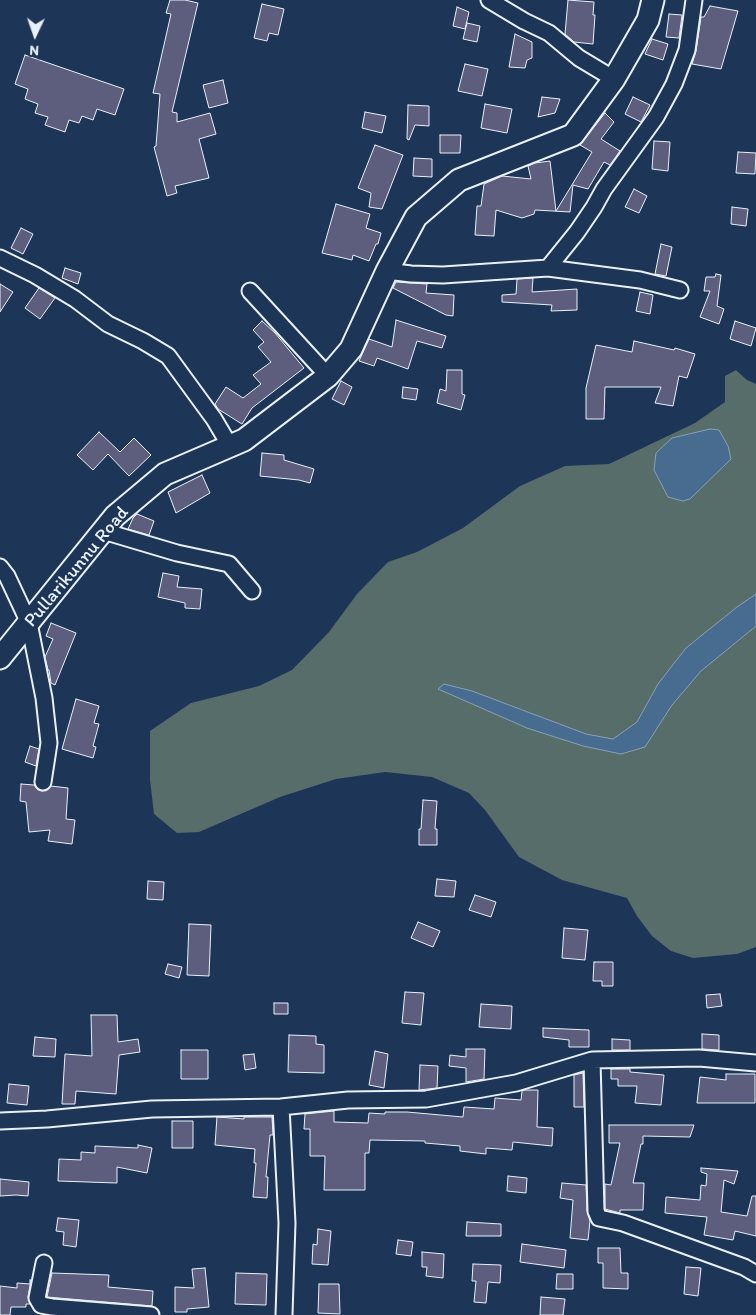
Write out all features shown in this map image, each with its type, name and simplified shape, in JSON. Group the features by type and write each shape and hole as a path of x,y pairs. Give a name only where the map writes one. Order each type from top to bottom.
{"main road":[{"name":"Pullarikunnu Road","path":"0,658 115,516 165,474 244,440 328,376 351,349 387,271 416,217 459,180 573,135 614,79 648,20 653,0"}],"street":[{"path":"489,0 524,21 549,33 580,58 614,79"},
{"path":"548,268 578,232 604,189 656,117 674,84 687,50 694,0"},
{"path":"0,258 36,275 75,299 108,324 144,341 168,356 214,419 230,446"},
{"path":"387,271 443,275 548,268 640,280 680,290"},
{"path":"250,291 328,376"},
{"path":"103,531 178,553 229,564 252,590"},
{"path":"0,567 7,576 29,623 44,698 49,743 43,782"},
{"path":"0,1121 48,1119 152,1109 281,1106 348,1100 426,1099 516,1083 592,1060 699,1058 756,1063"},
{"path":"592,1060 596,1212 599,1218 623,1223 744,1267 756,1274"},
{"path":"281,1106 287,1222 284,1315"},
{"path":"44,1263 37,1298 39,1310 52,1307 151,1315"}],"green space":[{"path":"736,370 747,380 756,384 756,947 737,954 693,958 671,951 652,936 637,916 627,898 562,880 519,857 485,810 469,793 432,777 385,772 336,779 280,797 199,832 177,833 154,814 150,780 150,731 191,703 259,686 292,670 329,632 357,594 388,562 417,552 463,528 520,486 565,466 609,464 695,423 725,402 725,376"}],"water":[{"path":"710,429 719,430 728,446 731,459 690,499 683,501 668,497 654,470 656,453 672,438"},
{"path":"756,594 756,626 701,671 672,705 645,747 621,754 583,746 527,728 438,689 444,684 472,691 586,734 613,739 637,722 658,684 686,648"}],"building":[{"path":"170,0 185,0 198,3 172,112 177,113 177,122 210,113 216,134 199,139 209,178 175,186 177,193 167,196 154,147 156,146 160,94 153,93 171,14 166,13"},
{"path":"568,0 594,2 593,44 574,42 565,34"},
{"path":"262,4 284,9 278,35 269,33 267,41 254,38"},
{"path":"710,6 738,11 721,69 692,64 701,17 704,17"},
{"path":"457,7 469,12 465,29 453,26"},
{"path":"669,14 682,15 679,38 666,37"},
{"path":"467,23 480,26 477,42 463,39"},
{"path":"515,34 532,42 532,58 527,60 525,68 509,67"},
{"path":"652,39 668,44 663,60 645,54"},
{"path":"25,55 124,89 115,115 97,109 93,120 82,116 79,123 69,120 65,132 45,125 48,117 35,113 38,104 25,99 28,89 15,84"},
{"path":"465,64 488,69 482,96 458,91"},
{"path":"223,80 228,103 209,108 203,85"},
{"path":"542,97 560,99 555,113 538,117"},
{"path":"633,97 650,105 641,122 625,114"},
{"path":"485,104 512,109 507,133 481,128"},
{"path":"408,105 429,106 429,126 415,125 409,140 407,139"},
{"path":"365,112 386,116 382,133 362,128"},
{"path":"605,113 614,122 601,139 620,151 610,165 604,162 588,189 573,185 570,212 535,210 534,214 522,218 496,210 494,236 475,235 477,206 481,206 484,184 502,176 531,179 528,166 535,163 550,161 556,211 592,152 580,145"},
{"path":"440,135 461,135 460,153 440,153"},
{"path":"654,141 670,142 668,171 652,169"},
{"path":"375,145 403,155 382,209 369,207 371,193 358,188"},
{"path":"738,152 756,153 755,174 736,173"},
{"path":"414,158 432,159 432,177 413,176"},
{"path":"634,189 647,196 639,213 625,207"},
{"path":"336,204 370,214 366,228 381,233 378,244 376,244 369,261 353,255 352,260 322,253"},
{"path":"732,207 748,209 746,226 731,224"},
{"path":"21,228 33,234 23,254 11,248"},
{"path":"661,244 672,247 666,276 655,274"},
{"path":"65,268 81,273 78,284 62,278"},
{"path":"716,274 721,275 717,306 724,309 719,324 700,317 710,291 704,291 706,277 715,277"},
{"path":"533,278 532,292 577,289 577,310 551,311 552,305 502,302 502,295 516,294 517,279"},
{"path":"396,282 427,284 426,293 454,295 453,316 446,315 393,288"},
{"path":"0,284 13,292 0,312"},
{"path":"39,288 55,298 40,319 25,308"},
{"path":"640,292 653,295 650,314 636,311"},
{"path":"396,320 446,336 442,348 417,341 408,369 377,358 374,366 359,361 369,339 392,347"},
{"path":"262,321 275,333 304,368 252,408 242,424 218,409 215,404 226,387 243,398 261,384 253,375 271,362 258,347 264,342 253,330"},
{"path":"735,321 756,328 751,346 730,339"},
{"path":"634,341 674,350 675,348 695,354 687,378 679,376 673,406 655,403 661,387 605,387 604,419 586,419 586,388 596,345 632,352"},
{"path":"447,370 462,370 462,394 465,395 461,410 437,403 440,389 446,391"},
{"path":"341,381 352,387 344,405 332,399"},
{"path":"403,387 418,389 416,400 402,398"},
{"path":"99,432 120,452 134,438 151,455 129,476 108,454 93,470 77,455"},
{"path":"262,453 284,455 284,460 314,469 310,483 260,476"},
{"path":"202,475 210,493 176,513 168,492"},
{"path":"137,514 154,521 149,535 128,529"},
{"path":"163,573 179,576 177,587 202,589 200,609 185,608 185,603 158,597"},
{"path":"51,623 76,633 55,685 51,683 45,657 53,639 46,636"},
{"path":"76,699 99,706 94,723 99,724 93,746 96,747 93,758 62,749"},
{"path":"30,746 39,749 36,766 25,762"},
{"path":"21,784 34,785 38,790 42,791 47,790 51,786 68,788 66,819 75,820 72,844 48,841 50,830 29,832 26,802 20,801"},
{"path":"423,800 437,801 435,829 437,829 437,845 419,845"},
{"path":"437,879 456,881 454,897 435,896"},
{"path":"148,881 164,882 163,900 147,899"},
{"path":"475,895 496,902 491,917 469,910"},
{"path":"418,922 440,931 433,947 411,938"},
{"path":"189,924 211,925 209,976 187,975"},
{"path":"564,928 588,930 585,960 562,958"},
{"path":"594,962 613,962 613,986 602,986 602,981 593,981"},
{"path":"168,964 182,967 179,978 165,974"},
{"path":"405,992 424,993 421,1025 402,1023"},
{"path":"720,994 722,1006 707,1008 706,995"},
{"path":"274,1003 288,1003 288,1014 274,1014"},
{"path":"481,1004 512,1006 511,1029 479,1027"},
{"path":"91,1015 117,1015 118,1042 138,1039 140,1052 119,1055 116,1094 76,1091 75,1104 62,1104 65,1054 92,1056"},
{"path":"543,1028 589,1030 589,1047 569,1047 569,1040 543,1037"},
{"path":"702,1034 719,1035 719,1050 702,1049"},
{"path":"289,1035 316,1036 316,1044 324,1045 324,1073 288,1072"},
{"path":"35,1037 56,1039 55,1057 33,1056"},
{"path":"612,1039 630,1040 630,1050 612,1050"},
{"path":"466,1049 485,1049 484,1079 466,1082 466,1068 449,1066 450,1055 466,1057"},
{"path":"181,1050 208,1050 208,1079 181,1079"},
{"path":"375,1051 388,1054 384,1088 369,1085"},
{"path":"254,1054 256,1068 245,1070 243,1055"},
{"path":"420,1065 438,1066 437,1088 419,1090"},
{"path":"611,1069 630,1069 630,1072 664,1075 661,1105 635,1103 637,1086 618,1086 618,1079 611,1079"},
{"path":"583,1073 584,1107 574,1107 574,1075"},
{"path":"726,1074 755,1074 755,1103 697,1103 700,1077 726,1080"},
{"path":"9,1084 29,1086 27,1105 7,1103"},
{"path":"538,1090 537,1127 553,1128 552,1146 513,1142 512,1150 486,1148 486,1154 460,1151 460,1146 425,1143 425,1141 370,1140 369,1153 365,1153 365,1190 324,1190 325,1156 310,1156 310,1129 304,1129 305,1114 334,1111 334,1122 368,1123 369,1113 407,1112 463,1117 464,1107 494,1109 495,1098 521,1100 522,1091"},
{"path":"217,1117 244,1119 244,1117 272,1117 273,1135 270,1135 266,1177 268,1177 267,1198 253,1197 256,1163 254,1163 255,1149 215,1145"},
{"path":"172,1121 193,1121 193,1148 172,1148"},
{"path":"609,1125 694,1125 690,1137 643,1136 643,1144 641,1144 633,1183 644,1183 643,1210 620,1210 620,1213 605,1209 605,1184 611,1185 620,1143 609,1143"},
{"path":"138,1145 152,1148 147,1173 117,1167 117,1183 58,1181 59,1159 81,1160 81,1152 95,1153 95,1146 138,1148"},
{"path":"701,1168 738,1171 734,1184 724,1180 721,1212 747,1216 752,1196 756,1196 756,1236 735,1231 733,1240 704,1235 707,1217 665,1213 666,1197 700,1200 701,1185 706,1186 707,1174 701,1172"},
{"path":"508,1176 527,1178 526,1193 507,1191"},
{"path":"0,1179 29,1182 28,1196 0,1196"},
{"path":"562,1183 586,1185 587,1211 590,1221 588,1240 570,1238 573,1200 560,1198"},
{"path":"58,1218 79,1220 76,1247 63,1245 64,1232 56,1231"},
{"path":"467,1222 501,1224 501,1236 466,1236"},
{"path":"318,1229 331,1231 328,1265 312,1264 313,1244 317,1245"},
{"path":"398,1240 413,1242 411,1256 396,1254"},
{"path":"522,1244 566,1250 564,1268 520,1262"},
{"path":"598,1248 620,1248 621,1273 628,1273 628,1289 603,1288 603,1263 598,1263"},
{"path":"422,1252 444,1254 443,1278 426,1276 427,1267 422,1267"},
{"path":"473,1264 501,1265 500,1283 488,1282 486,1303 474,1302 476,1281 472,1281"},
{"path":"686,1267 701,1268 698,1296 684,1294"},
{"path":"205,1268 209,1307 187,1309 187,1312 175,1312 175,1287 194,1288 192,1269"},
{"path":"52,1273 109,1275 108,1287 153,1291 152,1306 47,1297"},
{"path":"236,1273 267,1274 266,1305 235,1304"},
{"path":"557,1274 573,1274 573,1289 556,1289"},
{"path":"31,1280 28,1297 30,1304 26,1304 26,1307 11,1307 10,1315 0,1315 0,1286 17,1288 17,1283 30,1284"},
{"path":"319,1284 339,1284 340,1314 318,1313"},
{"path":"541,1297 565,1299 563,1315 540,1315"}]}
